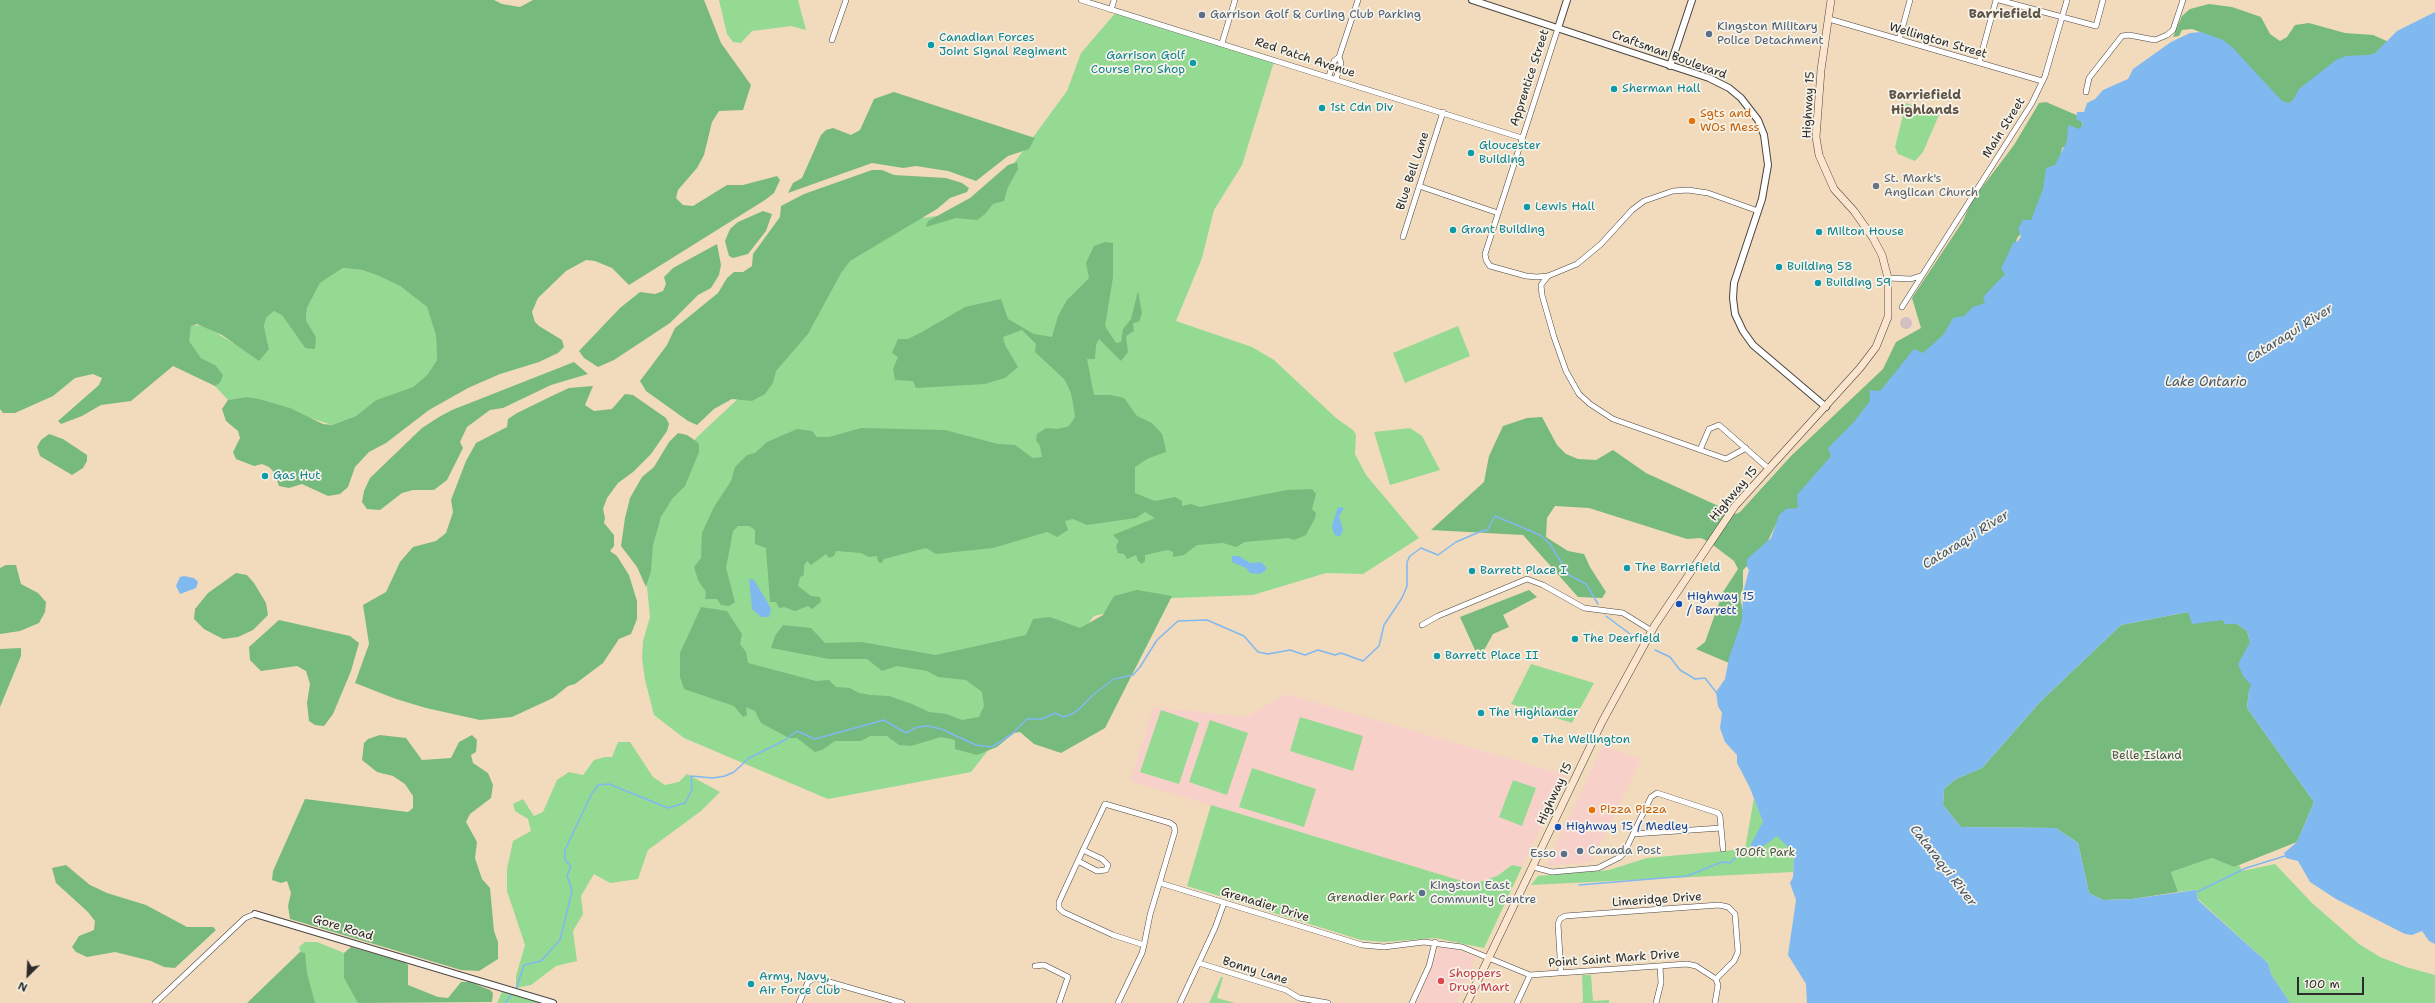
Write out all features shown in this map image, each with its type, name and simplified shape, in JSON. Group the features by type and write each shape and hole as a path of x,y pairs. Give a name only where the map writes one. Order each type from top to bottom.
{"main road":[{"name":"Highway 15","path":"1467,1003 1488,956 1533,867 1602,722 1652,631 1735,506 1852,379 1876,346 1888,317 1888,278 1882,255 1874,238 1854,211 1834,189 1819,155 1817,129 1821,70 1831,0"}],"street":[{"path":"832,40 846,0"},
{"name":"Red Patch Avenue","path":"1081,0 1329,76 1522,138"},
{"path":"1111,10 1114,0"},
{"path":"1222,43 1235,0"},
{"path":"1329,76 1334,61 1339,57 1358,0"},
{"name":"Craftsman Boulevard","path":"1472,0 1709,78 1729,88 1741,98 1758,120 1764,135 1768,165 1765,188 1734,283 1733,298 1736,314 1743,332 1753,345 1826,407"},
{"name":"Apprentice Street","path":"1548,276 1533,276 1498,269 1490,266 1486,260 1485,254 1567,0"},
{"path":"1670,66 1692,0"},
{"path":"1899,40 1910,0"},
{"path":"1979,63 1997,0 2096,26 2103,0"},
{"name":"Main Street","path":"1902,308 1920,276 2018,126 2042,82 2067,0"},
{"path":"2086,92 2089,78 2122,36 2129,35 2155,40 2167,35 2173,30 2183,0"},
{"name":"Wellington Street","path":"1828,19 2042,82"},
{"path":"1336,79 1341,63 1339,57"},
{"name":"Blue Bell Lane","path":"1403,237 1443,112"},
{"path":"1419,186 1498,212"},
{"path":"1542,285 1548,276 1577,264 1601,244 1632,210 1659,194 1688,190 1708,193 1758,212"},
{"path":"1533,276 1542,285 1554,337 1566,371 1579,394 1590,404 1613,419 1726,459 1746,448"},
{"path":"1888,278 1911,279 1920,276"},
{"path":"1700,450 1709,429 1719,425 1770,469"},
{"path":"1422,625 1438,616 1527,579 1542,585 1584,608 1623,613 1652,631"},
{"path":"1533,867 1552,872 1598,868 1624,853 1651,797 1660,793 1718,813 1723,849"},
{"path":"1118,1003 1144,945 1175,831 1174,826 1170,823 1105,804 1082,850 1059,902 1059,908 1063,912 1113,935 1144,945"},
{"path":"1633,834 1721,828"},
{"path":"1078,861 1097,871 1106,870 1108,865 1102,859 1082,850"},
{"name":"Grenadier Drive","path":"1160,883 1362,945 1384,947 1434,942 1462,947 1488,956"},
{"path":"1180,1003 1224,902"},
{"name":"Limeridge Drive","path":"1561,973 1558,924 1560,919 1566,916 1719,905 1728,907 1735,914 1738,952 1734,961 1716,979"},
{"name":"Gore Road","path":"155,1003 245,918 255,914 553,1003"},
{"path":"1412,1003 1429,966 1434,942"},
{"name":"Point Saint Mark Drive","path":"1488,956 1530,975 1691,965 1709,973 1716,979"},
{"name":"Bonny Lane","path":"1199,962 1286,990 1298,1001 1328,1003"},
{"path":"1035,966 1044,964 1068,978 1059,1003"},
{"path":"1656,1003 1661,983 1660,966"},
{"path":"1517,1003 1530,975"},
{"path":"799,1003 808,982 819,978 902,1003"},
{"path":"1715,1003 1718,990 1716,979"}],"shaded area":[{"path":"1908,317 1911,318 1911,328 1904,329 1901,328 1900,321 1901,318"},
{"path":"1286,694 1566,775 1522,867 1517,865 1506,868 1497,876 1476,883 1462,881 1130,781 1154,707 1246,717"},
{"path":"1603,745 1641,759 1592,862 1546,866"},
{"path":"1440,947 1450,947 1476,957 1456,1003 1416,1003"}],"green space":[{"path":"0,0 494,0 502,4 520,7 533,0 704,0 721,43 751,85 743,110 719,111 712,122 704,155 697,168 678,190 676,198 683,205 693,206 727,185 743,185 777,176 780,180 774,193 765,200 629,285 612,268 595,261 586,260 566,271 538,298 532,312 535,322 539,326 562,340 564,347 558,353 539,362 500,374 468,388 429,410 386,443 369,452 355,467 348,487 340,494 328,496 302,484 289,488 279,486 274,472 269,467 262,464 254,466 236,459 233,452 240,438 238,431 226,421 222,409 228,400 246,397 259,399 290,408 323,424 332,425 356,416 376,400 413,387 427,375 437,360 436,336 427,307 400,286 379,276 362,270 343,268 320,283 307,308 306,320 316,337 315,349 305,348 282,315 274,311 266,318 264,326 269,349 259,361 222,335 197,324 191,326 189,341 201,358 215,365 223,375 220,383 215,386 173,366 131,401 101,405 82,416 61,424 58,421 99,385 102,378 93,374 75,378 53,396 15,413 3,413 0,409"},
{"path":"719,0 798,0 806,30 791,26 752,31 741,43 733,42 727,34"},
{"path":"2209,4 2232,7 2261,17 2270,34 2280,41 2287,37 2295,25 2309,23 2345,33 2373,35 2391,43 2295,106 2281,108 2213,37 2192,29 2182,30 2179,36 2173,37 2182,16 2190,9"},
{"path":"1118,10 1274,62 1242,165 1214,210 1202,258 1176,321 1252,347 1274,360 1336,418 1353,430 1356,435 1355,454 1366,475 1419,538 1363,574 1326,573 1253,595 1173,598 1094,616 971,772 828,799 684,738 654,715 645,680 642,658 643,641 650,617 644,556 696,438 757,381 838,267 905,220 961,213 1006,174 1067,91 1081,53"},
{"path":"894,92 1035,138 1029,149 1008,156 976,181 948,171 916,166 903,168 872,163 788,193 793,183 802,178 821,135 826,130 833,128 851,135 860,130 874,99"},
{"path":"2046,102 2081,117 2085,136 2062,148 2057,173 2044,187 2040,213 2017,238 2007,285 1807,493 1795,512 1777,522 1764,549 1743,570 1743,588 1740,597 1743,612 1744,635 1729,663 1696,649 1705,642 1723,592 1738,569 1734,561 1709,542 1701,538 1687,539 1589,508 1555,506 1547,518 1546,537 1568,551 1584,554 1590,567 1606,592 1602,598 1578,597 1523,535 1431,530 1484,482 1489,456 1503,426 1527,418 1542,417 1557,445 1566,454 1578,459 1596,460 1613,450 1646,473 1736,514 1740,512 1791,456 1883,369 1896,342 1921,328 1912,298 1963,221 1971,202 2014,145 2039,103"},
{"path":"1906,103 1939,115 1923,152 1915,161 1898,154 1895,147"},
{"path":"1017,162 1018,169 1008,187 1004,201 993,204 985,214 977,220 956,218 926,227 928,221 970,198 1008,165"},
{"path":"872,170 882,170 894,175 946,178 962,183 969,188 967,192 950,198 937,209 850,261 841,273 808,334 776,371 773,383 765,394 752,401 732,399 714,409 697,425 688,421 646,391 640,381 667,345 675,328 718,293 727,278 734,272 743,272 752,266 753,254 780,217 781,206 804,194"},
{"path":"763,211 772,214 766,231 748,254 733,258 729,256 725,241 730,229 738,222"},
{"path":"1105,242 1113,243 1113,277 1105,326 1116,343 1121,342 1123,329 1131,319 1138,291 1142,313 1139,322 1133,323 1134,331 1126,336 1128,352 1121,361 1099,339 1096,345 1095,359 1087,359 1094,395 1111,395 1124,398 1137,416 1152,423 1162,434 1166,452 1149,458 1135,467 1135,493 1155,501 1175,497 1182,501 1182,506 1191,504 1200,507 1287,490 1312,489 1316,494 1312,509 1316,513 1306,535 1294,540 1288,538 1245,542 1236,547 1223,543 1197,545 1184,555 1173,557 1173,552 1168,550 1145,555 1145,561 1142,564 1138,561 1136,555 1127,559 1124,554 1118,553 1116,546 1119,541 1113,535 1155,518 1145,512 1136,518 1087,525 1073,519 1065,521 1068,530 1057,537 1047,532 993,548 936,554 926,548 884,559 882,563 878,562 877,556 869,557 861,553 836,551 834,556 829,558 826,554 811,565 807,561 804,566 804,575 800,577 798,586 811,596 820,597 821,602 812,609 808,606 795,611 784,607 779,608 776,602 770,602 766,548 755,544 755,530 749,526 738,526 733,531 726,568 735,602 729,606 721,605 717,599 705,599 706,592 698,580 694,567 701,558 702,533 714,507 731,481 735,467 747,455 755,453 767,442 797,429 812,431 817,437 829,437 861,428 945,430 998,444 1015,445 1033,458 1042,457 1040,446 1036,440 1037,434 1046,428 1058,429 1069,426 1075,417 1073,404 1071,393 1065,380 1035,352 1036,344 1022,330 1003,337 1005,345 1018,367 1005,378 985,384 916,388 913,381 895,380 893,369 898,357 892,353 898,339 908,339 965,307 1001,299 1008,319 1034,334 1052,337 1058,316 1067,300 1089,278 1086,263 1094,246"},
{"path":"717,244 721,265 719,275 711,288 698,295 670,323 614,360 598,367 584,358 579,351 620,308 640,292 655,294 663,291 666,284 664,277 673,268"},
{"path":"343,268 362,270 379,276 400,286 427,307 436,336 437,360 427,375 413,387 376,400 356,416 332,425 246,397 228,400 215,386 220,383 215,365 201,358 188,341 191,325 205,326 233,343 269,349 264,326 266,318 274,311 282,314 305,348 316,337 306,320 307,308 320,283"},
{"path":"1458,326 1470,356 1405,383 1393,353"},
{"path":"574,362 588,374 551,385 503,408 490,410 467,427 460,442 463,448 447,480 434,490 413,490 402,493 380,510 367,509 362,502 364,491 370,478 422,428 452,410"},
{"path":"593,386 585,405 594,411 612,409 625,394 633,395 666,418 669,424 667,431 651,454 633,472 618,483 607,498 603,509 605,518 604,523 614,535 614,546 610,551 617,556 629,575 637,601 637,619 631,634 619,639 603,663 575,684 568,686 553,698 512,717 480,720 426,708 396,699 355,683 369,644 363,605 386,592 400,562 413,547 436,541 446,533 453,512 451,500 466,461 476,443 507,427 508,419 517,413 569,388"},
{"path":"1410,428 1422,436 1440,470 1390,485 1374,432"},
{"path":"678,433 687,435 696,441 699,444 699,452 685,486 672,499 661,517 653,545 651,571 646,587 637,567 621,546 625,518 630,498 642,477 654,467 669,442"},
{"path":"49,434 63,439 87,455 87,461 83,468 72,475 40,456 37,447 41,440"},
{"path":"6,565 16,565 21,584 38,593 46,602 45,612 39,623 20,631 0,634 0,568"},
{"path":"236,573 247,575 254,583 266,603 268,615 253,630 238,637 223,639 204,629 194,619 195,609 208,593"},
{"path":"1137,590 1172,596 1105,728 1061,753 1034,744 1020,732 1014,733 997,747 977,755 955,749 955,740 941,737 911,746 899,745 887,736 870,736 861,741 835,741 822,750 815,752 797,738 789,738 761,723 755,711 746,707 747,715 743,717 734,706 684,689 680,677 680,653 701,607 727,611 742,634 740,644 746,652 748,663 816,681 829,680 836,687 850,688 859,693 870,695 889,696 929,712 946,714 962,720 979,717 984,706 982,692 966,680 938,677 927,671 897,666 882,671 867,659 829,659 771,648 775,636 783,625 811,628 825,643 861,642 936,655 1026,635 1033,619 1050,617 1080,628 1103,615 1114,596"},
{"path":"1529,590 1537,597 1503,615 1509,627 1493,634 1482,654 1475,650 1460,617"},
{"name":"Belle Island","path":"2188,612 2223,620 2225,624 2237,624 2247,631 2250,642 2252,685 2249,691 2247,708 2314,802 2297,842 2234,867 2212,858 2171,872 2178,892 2132,899 2103,900 2089,893 2078,843 2056,828 1961,827 1943,805 1944,789 1956,779 1982,768 2040,702 2121,625"},
{"path":"279,620 350,636 359,643 351,671 333,714 324,726 315,725 309,721 307,703 310,684 306,671 297,666 261,671 250,660 249,647"},
{"path":"21,648 21,656 0,707 0,649"},
{"path":"1531,664 1594,683 1572,723 1511,704"},
{"path":"1161,710 1199,723 1179,784 1140,772"},
{"path":"1300,717 1363,736 1353,771 1290,751"},
{"path":"1210,720 1248,733 1227,795 1189,782"},
{"path":"380,735 406,738 422,760 451,758 459,742 472,735 477,740 476,752 471,755 473,763 488,773 493,785 491,798 470,814 466,822 477,842 475,858 482,879 490,888 494,931 498,942 498,959 479,971 461,970 290,919 288,906 291,893 287,881 281,883 272,880 273,871 305,799 408,812 413,808 413,796 405,784 393,776 377,772 362,760 364,743 368,739"},
{"path":"618,742 630,742 653,777 665,785 679,782 687,774 720,792 701,811 648,850 638,879 610,883 594,874 581,896 583,914 573,931 577,961 556,966 531,985 516,988 516,976 525,945 507,891 507,869 513,841 531,831 528,819 515,811 513,804 523,799 534,816 543,812 557,780 569,772 583,775 594,760 612,757"},
{"path":"1252,768 1316,789 1304,827 1239,807"},
{"path":"1513,780 1536,788 1522,826 1499,817"},
{"name":"100ft Park","path":"1754,798 1763,822 1788,833 1794,853 1793,872 1531,885 1538,876 1609,870 1647,858 1745,849"},
{"name":"Grenadier Park","path":"1211,805 1462,881 1476,883 1497,876 1512,865 1522,867 1484,948 1435,938 1384,942 1361,940 1187,886"},
{"path":"2212,858 2234,867 2239,865 2242,871 2275,864 2312,903 2359,944 2380,957 2406,967 2435,975 2435,1003 2290,1003 2271,974 2268,963 2198,899 2196,890 2178,892 2171,872"},
{"path":"66,865 90,885 107,893 146,905 187,927 213,927 216,930 175,968 164,967 151,961 115,952 87,957 76,952 72,947 79,936 94,930 95,921 88,912 56,883 52,868"},
{"path":"305,942 317,942 349,955 366,1003 306,1003 308,981 299,947"},
{"path":"351,947 406,963 408,965 408,985 438,997 448,998 461,982 470,982 490,990 493,993 492,1002 358,1003 344,978 344,953"},
{"path":"300,952 305,953 307,973 315,1003 247,1003"},
{"path":"1582,975 1591,975 1593,1001 1609,1000 1609,1003 1580,1003 1583,1002"},
{"path":"1221,977 1223,977 1217,998 1235,1003 1209,1003"},
{"path":"503,990 543,1003 497,1003"}],"water":[{"name":"Lake Ontario","path":"2435,12 2435,944 2429,941 2422,931 2412,935 2405,934 2336,899 2310,882 2298,861 2286,858 2284,853 2297,842 2314,802 2247,708 2251,685 2243,676 2238,664 2250,642 2247,631 2237,624 2225,624 2223,620 2192,624 2188,612 2121,625 2040,702 1982,768 1956,779 1944,789 1943,805 1961,827 2056,828 2078,843 2089,893 2103,900 2132,899 2196,890 2198,900 2268,963 2271,974 2290,1003 1807,1003 1806,984 1788,955 1796,900 1790,883 1793,877 1794,853 1777,836 1758,850 1754,851 1750,846 1763,822 1750,788 1737,763 1737,755 1725,742 1720,728 1722,713 1718,706 1716,692 1725,679 1729,658 1742,620 1743,593 1749,570 1747,567 1747,559 1771,538 1779,515 1786,509 1798,508 1797,495 1831,456 1828,448 1853,423 1870,401 1870,390 1880,391 1914,349 1923,353 1944,334 1953,318 1964,316 1973,307 1985,303 1983,297 2005,274 2001,269 2013,243 2018,241 2021,236 2018,229 2023,220 2031,220 2043,189 2046,168 2055,165 2067,141 2068,125 2080,129 2083,123 2076,119 2077,112 2084,112 2087,103 2095,99 2103,90 2128,79 2133,69 2171,42 2190,33 2201,32 2223,40 2232,47 2282,101 2289,103 2293,100 2299,89 2336,60 2346,56 2369,55 2375,53 2397,31"},
{"path":"1338,507 1344,508 1339,516 1343,530 1340,536 1334,534 1332,526"},
{"path":"1232,556 1239,556 1250,563 1261,562 1266,567 1266,570 1260,574 1250,573 1246,568 1232,562"},
{"path":"184,576 194,578 198,582 196,588 180,594 176,586 180,577"},
{"path":"749,579 754,580 769,605 771,610 769,617 761,617 752,609"}],"waterway":[{"path":"516,989 524,965 541,961 560,940 572,891 567,875 571,866 565,860 565,850 591,795 598,785 609,784 668,808 685,803 692,790 691,776 713,778 725,776 734,772 749,758 785,740 797,731 815,739 884,720 906,733 917,727 928,726 941,729 976,745 992,747 1012,734 1027,719 1042,719 1055,713 1063,717 1070,715 1114,679 1133,675 1140,667 1157,640 1178,621 1207,620 1244,636 1258,652 1268,654 1290,650 1305,655 1318,650 1335,655 1341,653 1363,661 1379,646 1384,625 1402,598 1407,586 1407,562 1410,556 1421,548 1438,555 1456,542 1484,530 1487,531 1495,516 1540,535 1550,544 1569,575 1586,584 1598,604"},
{"path":"1606,616 1638,640"},
{"path":"1655,650 1670,657 1680,670 1695,679 1705,678 1716,692"},
{"path":"1579,885 1687,876 1722,862 1730,863 1740,853 1754,851"},
{"path":"2197,892 2246,868 2285,856"},
{"path":"505,1003 511,995"}],"place":[{"name":"Garrison Golf & Curling Club Parking","path":"1202,15"},
{"name":"Kingston Military Police Detachment","path":"1709,34"},
{"name":"Canadian Forces Joint Signal Regiment","path":"931,45"},
{"name":"Garrison Golf Course Pro Shop","path":"1193,63"},
{"name":"Sherman Hall","path":"1614,89"},
{"name":"1st Cdn Div","path":"1322,108"},
{"name":"Sgts and WOs Mess","path":"1692,121"},
{"name":"Gloucester Building","path":"1471,153"},
{"name":"St. Mark's Anglican Church","path":"1876,186"},
{"name":"Lewis Hall","path":"1527,207"},
{"name":"Grant Building","path":"1453,230"},
{"name":"Milton House","path":"1819,232"},
{"name":"Building 58","path":"1779,267"},
{"name":"Building 59","path":"1818,283"},
{"name":"Gas Hut","path":"265,476"},
{"name":"The Barriefield","path":"1627,568"},
{"name":"Barrett Place I","path":"1472,571"},
{"name":"Highway 15 / Barrett","path":"1679,604"},
{"name":"The Deerfield","path":"1575,639"},
{"name":"Barrett Place II","path":"1437,656"},
{"name":"The Highlander","path":"1481,713"},
{"name":"The Wellington","path":"1535,740"},
{"name":"Pizza Pizza","path":"1592,810"},
{"name":"Highway 15 / Medley","path":"1558,827"},
{"name":"Canada Post","path":"1580,851"},
{"name":"Esso","path":"1564,854"},
{"name":"Kingston East Community Centre","path":"1422,893"},
{"name":"Shoppers Drug Mart","path":"1441,981"},
{"name":"Army, Navy, Air Force Club","path":"751,984"}],"district":[{"name":"Barriefield","path":"2005,15"},
{"name":"Barriefield Highlands","path":"1925,104"}],"water label":[{"name":"Cataraqui River","path":"2290,334"},
{"name":"Cataraqui River","path":"1966,540"},
{"name":"Cataraqui River","path":"1943,866"}]}
